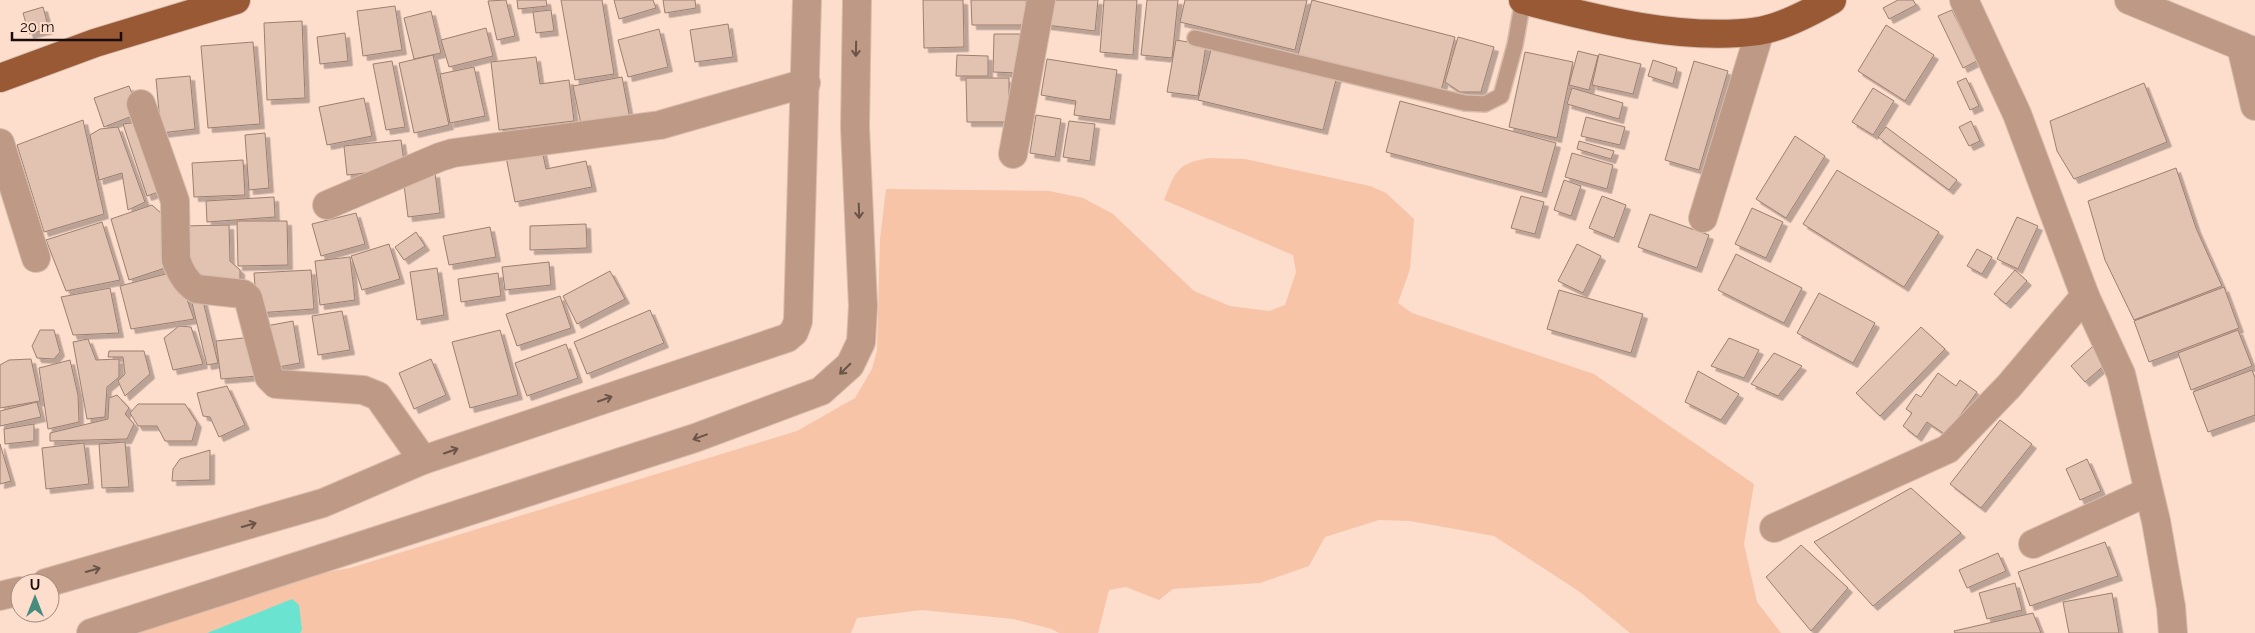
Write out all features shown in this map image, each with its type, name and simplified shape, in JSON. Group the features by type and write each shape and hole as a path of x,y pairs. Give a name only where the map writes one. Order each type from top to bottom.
{"main road":[{"path":"0,78 95,43 236,0"},
{"path":"1523,0 1634,26 1703,33 1760,31 1802,7 1832,0"}],"street":[{"path":"60,579 323,503 423,460 787,338 794,332 798,321 808,0"},
{"path":"91,633 695,438 822,391 850,365 861,342 863,306 855,127 857,0"},
{"path":"1013,154 1041,0"},
{"path":"1964,0 2017,114 2085,296 2120,374 2164,564 2173,633"},
{"path":"2129,0 2248,49 2255,106"},
{"path":"1703,218 1760,31"},
{"path":"327,205 440,157 454,153 660,125 806,84"},
{"path":"141,104 175,201 176,260 179,268 192,286 197,289 243,294 248,298 269,377 276,384 363,390 378,396 423,460"},
{"path":"0,143 36,258"},
{"path":"1774,528 1948,449 2009,386 2085,296"},
{"path":"2034,544 2148,492"}],"lane":[{"path":"1195,38 1465,103 1485,104 1501,96 1515,45 1523,0"}],"shaded area":[{"path":"1209,158 1245,159 1370,186 1386,193 1414,219 1410,269 1398,303 1412,313 1594,374 1754,484 1744,544 1757,602 1781,633 1630,633 1580,592 1494,536 1410,521 1379,520 1325,537 1309,566 1260,583 1173,589 1159,600 1126,587 1109,590 1098,633 1059,633 1052,629 1013,619 922,610 857,618 851,633 300,633 302,630 292,600 207,633 137,633 242,595 297,579 350,568 797,431 855,398 872,369 877,351 880,239 886,189 1049,191 1083,198 1113,214 1194,291 1230,306 1269,311 1285,305 1296,272 1293,255 1164,200 1171,182 1183,166"}],"water":[{"path":"292,599 299,605 302,630 300,633 207,633"}],"building":[{"path":"506,0 515,36 497,40 488,1"},
{"path":"517,0 546,0 547,6 518,9"},
{"path":"561,0 602,0 614,74 575,80"},
{"path":"614,0 653,0 656,8 619,19"},
{"path":"663,0 695,0 696,8 665,13"},
{"path":"923,0 963,0 964,47 924,48"},
{"path":"971,0 1026,0 1026,25 972,25"},
{"path":"1049,0 1098,0 1095,31 1046,25"},
{"path":"1104,0 1137,0 1133,55 1100,52"},
{"path":"1147,0 1178,0 1172,58 1141,55"},
{"path":"1185,0 1307,0 1295,50 1180,22"},
{"path":"1312,0 1455,37 1441,91 1298,55"},
{"path":"1898,0 1913,0 1916,5 1889,19 1883,8"},
{"path":"395,6 402,50 363,56 357,11"},
{"path":"43,7 49,29 29,34 23,13"},
{"path":"551,10 554,31 536,33 533,12"},
{"path":"1952,10 1977,61 1963,68 1938,16"},
{"path":"431,11 441,53 414,59 404,18"},
{"path":"302,21 305,98 267,100 264,23"},
{"path":"728,24 733,57 695,62 690,30"},
{"path":"1886,25 1934,55 1905,101 1858,71"},
{"path":"486,28 493,56 449,67 441,40"},
{"path":"659,29 668,67 628,77 618,40"},
{"path":"345,33 348,61 320,64 317,37"},
{"path":"994,34 1020,34 1018,73 993,72"},
{"path":"1458,37 1494,47 1481,92 1460,92 1445,82"},
{"path":"1176,40 1206,45 1198,96 1167,92"},
{"path":"253,42 260,124 208,128 201,46"},
{"path":"1212,46 1337,76 1323,130 1198,100"},
{"path":"1578,51 1598,56 1589,90 1569,85"},
{"path":"1525,52 1573,62 1557,138 1509,127"},
{"path":"1599,54 1641,64 1633,94 1592,85"},
{"path":"433,55 449,125 414,133 399,63"},
{"path":"957,55 988,56 988,76 956,76"},
{"path":"536,57 540,84 569,80 574,121 499,130 491,62"},
{"path":"1047,59 1117,70 1110,120 1074,115 1076,101 1041,95"},
{"path":"1653,60 1677,68 1673,84 1648,76"},
{"path":"392,61 405,127 386,130 373,64"},
{"path":"1694,61 1728,71 1699,170 1665,160"},
{"path":"474,67 485,116 450,123 440,74"},
{"path":"190,76 195,129 161,133 156,79"},
{"path":"622,77 630,119 582,129 573,86"},
{"path":"966,78 1009,78 1009,122 967,122"},
{"path":"1966,78 1979,106 1970,110 1957,82"},
{"path":"2144,83 2167,142 2074,179 2057,151 2050,121"},
{"path":"129,86 140,113 104,127 94,98"},
{"path":"1572,88 1623,103 1619,119 1567,104"},
{"path":"1873,88 1894,101 1873,135 1852,122"},
{"path":"364,98 372,136 327,145 319,107"},
{"path":"1400,101 1556,143 1542,193 1386,152"},
{"path":"1036,115 1061,119 1055,157 1030,153"},
{"path":"1586,117 1625,127 1620,145 1581,136"},
{"path":"83,120 104,214 44,232 17,145"},
{"path":"1069,121 1095,124 1090,161 1063,157"},
{"path":"1971,121 1980,141 1969,146 1959,127"},
{"path":"138,122 161,191 147,196 123,124"},
{"path":"118,127 145,202 128,210 122,173 99,180 90,135 100,129"},
{"path":"1886,127 1957,180 1949,190 1878,137"},
{"path":"265,133 269,188 249,190 245,135"},
{"path":"1795,136 1825,156 1786,218 1756,199"},
{"path":"401,140 405,169 347,175 344,146"},
{"path":"1579,141 1614,151 1611,159 1577,149"},
{"path":"542,150 546,169 586,161 592,187 515,202 506,157"},
{"path":"1572,153 1613,165 1607,189 1565,177"},
{"path":"243,160 245,195 194,197 192,163"},
{"path":"2176,168 2196,228 2222,286 2134,320 2105,260 2088,201"},
{"path":"1837,170 1939,232 1904,287 1803,224"},
{"path":"435,173 440,213 408,217 403,177"},
{"path":"1564,180 1581,186 1571,216 1554,210"},
{"path":"1521,196 1544,202 1535,234 1511,228"},
{"path":"1602,196 1626,205 1614,238 1589,228"},
{"path":"274,197 275,217 207,222 206,201"},
{"path":"152,205 174,225 171,266 129,280 111,219"},
{"path":"1752,208 1783,222 1766,258 1735,244"},
{"path":"356,213 365,244 321,256 312,224"},
{"path":"1650,214 1709,235 1697,268 1638,247"},
{"path":"2017,217 2038,226 2018,269 1997,259"},
{"path":"237,221 287,221 288,265 238,266"},
{"path":"102,222 120,280 66,291 46,240"},
{"path":"586,224 587,248 530,250 530,226"},
{"path":"229,225 230,261 240,270 240,285 184,274 180,226"},
{"path":"490,227 496,257 449,265 443,236"},
{"path":"416,232 425,246 404,260 395,247"},
{"path":"389,244 400,279 362,290 351,256"},
{"path":"1577,244 1601,256 1583,293 1558,281"},
{"path":"1977,249 1992,257 1982,274 1967,266"},
{"path":"1736,254 1802,288 1784,323 1718,290"},
{"path":"350,257 355,300 320,305 315,261"},
{"path":"549,262 551,285 505,290 502,267"},
{"path":"437,268 444,315 417,320 410,272"},
{"path":"311,270 314,309 257,313 254,273"},
{"path":"2015,270 2027,281 2006,304 1994,294"},
{"path":"177,271 194,319 131,329 120,286"},
{"path":"610,271 625,299 577,324 563,296"},
{"path":"498,273 501,296 461,302 458,279"},
{"path":"2224,287 2239,328 2149,362 2134,321"},
{"path":"110,288 119,333 73,335 61,297"},
{"path":"1559,290 1643,314 1631,353 1547,329"},
{"path":"201,293 218,363 207,365 191,299"},
{"path":"1819,293 1875,323 1853,363 1797,333"},
{"path":"560,296 571,328 517,346 506,314"},
{"path":"650,310 664,343 587,374 574,342"},
{"path":"342,311 350,350 318,355 312,316"},
{"path":"293,321 300,363 273,368 266,326"},
{"path":"179,326 191,327 203,364 173,370 164,338"},
{"path":"1921,327 1945,349 1880,416 1856,393"},
{"path":"40,330 54,330 60,352 54,359 37,358 32,346"},
{"path":"500,330 518,395 470,408 452,342"},
{"path":"2238,330 2252,366 2191,390 2178,353"},
{"path":"252,337 258,376 221,379 216,341"},
{"path":"1729,338 1759,350 1744,378 1711,366"},
{"path":"88,339 96,360 119,359 119,377 107,387 105,417 87,419 73,342"},
{"path":"566,344 578,378 527,396 515,363"},
{"path":"2092,347 2107,363 2085,382 2071,366"},
{"path":"109,351 144,351 150,374 125,396 118,381 125,374 123,357 108,357"},
{"path":"1774,353 1802,366 1778,396 1751,384"},
{"path":"31,359 40,401 0,408 0,365 9,360"},
{"path":"431,359 446,395 414,409 399,373"},
{"path":"70,360 78,395 79,422 48,429 39,368"},
{"path":"2252,370 2255,378 2255,415 2208,432 2193,392"},
{"path":"1698,371 1739,394 1721,420 1685,402"},
{"path":"1938,373 1956,386 1960,380 1977,392 1946,435 1927,422 1917,437 1903,426 1912,413 1906,409 1916,394 1921,397"},
{"path":"227,386 245,425 219,437 210,417 203,416 197,393"},
{"path":"117,395 129,408 125,414 134,424 127,439 50,441 50,433 108,419 109,398"},
{"path":"37,402 41,417 0,426 0,411"},
{"path":"138,404 185,404 197,423 192,441 165,441 157,426 138,426 130,413"},
{"path":"2000,420 2032,444 1981,508 1950,484"},
{"path":"34,424 34,441 5,444 4,429"},
{"path":"125,442 129,487 102,488 99,444"},
{"path":"84,443 89,484 46,489 42,448"},
{"path":"0,444 11,481 0,484"},
{"path":"210,450 210,480 172,481 173,469 180,459"},
{"path":"2087,459 2101,491 2080,500 2066,469"},
{"path":"1911,488 1961,533 1873,606 1814,542"},
{"path":"2105,542 2118,576 2030,606 2018,572"},
{"path":"1801,545 1848,588 1811,631 1766,577"},
{"path":"1998,553 2006,571 1967,588 1959,570"},
{"path":"2015,583 2022,610 1987,619 1979,593"},
{"path":"2112,593 2119,633 2069,633 2063,602"},
{"path":"2033,613 2041,633 1955,633 1954,631"}]}
